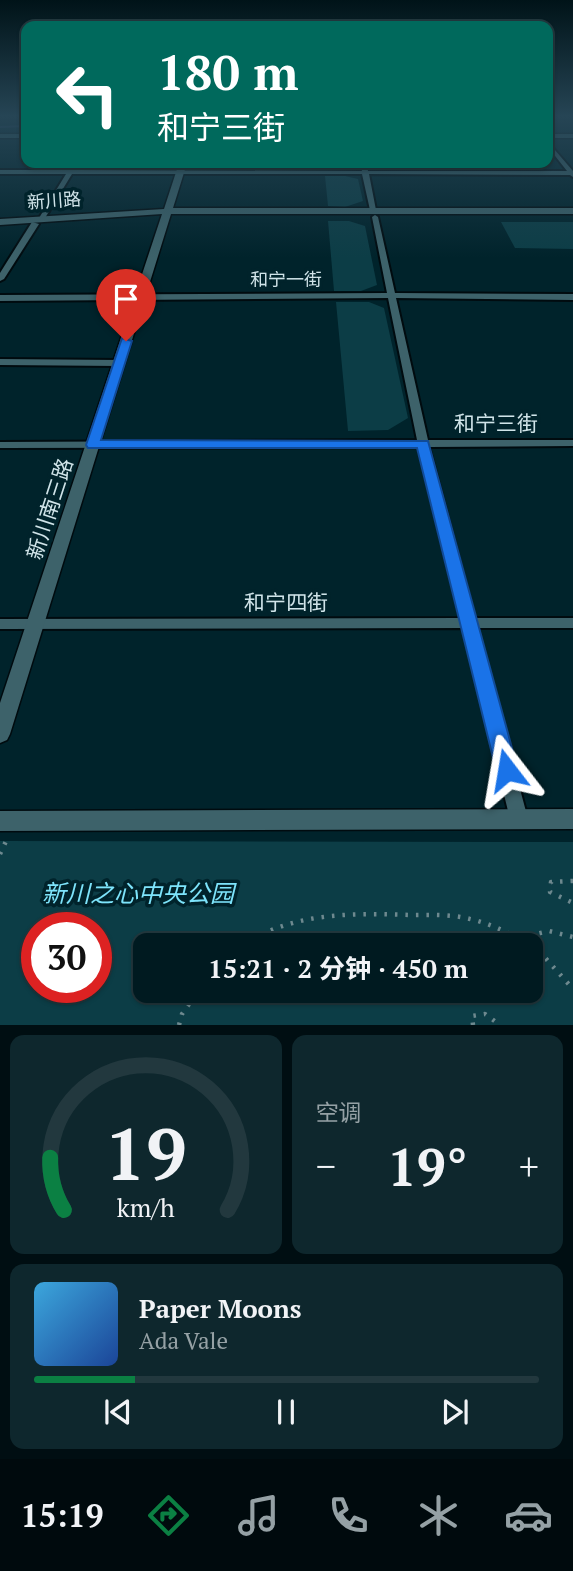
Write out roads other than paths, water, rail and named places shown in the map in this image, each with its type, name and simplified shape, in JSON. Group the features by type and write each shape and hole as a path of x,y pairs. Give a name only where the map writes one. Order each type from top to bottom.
{"street":[{"path":"0,279 73,168"},
{"path":"0,172 182,168 365,173 572,174"},
{"path":"167,214 182,168"},
{"path":"364,168 394,295 423,444 519,819"},
{"name":"新川路","path":"0,222 167,214 573,211"},
{"name":"新川路","path":"374,213 573,217"},
{"name":"新川南三路","path":"0,734 167,214"},
{"name":"新川路","path":"0,227 38,221"},
{"name":"和宁一街","path":"0,298 394,295 573,297"},
{"path":"0,362 119,363"},
{"name":"和宁三街","path":"0,445 573,443"},
{"name":"和宁四街","path":"0,624 573,623"},
{"path":"0,821 573,819"}],"park label":[{"name":"新川之心中央公园","path":"138,894"}]}
